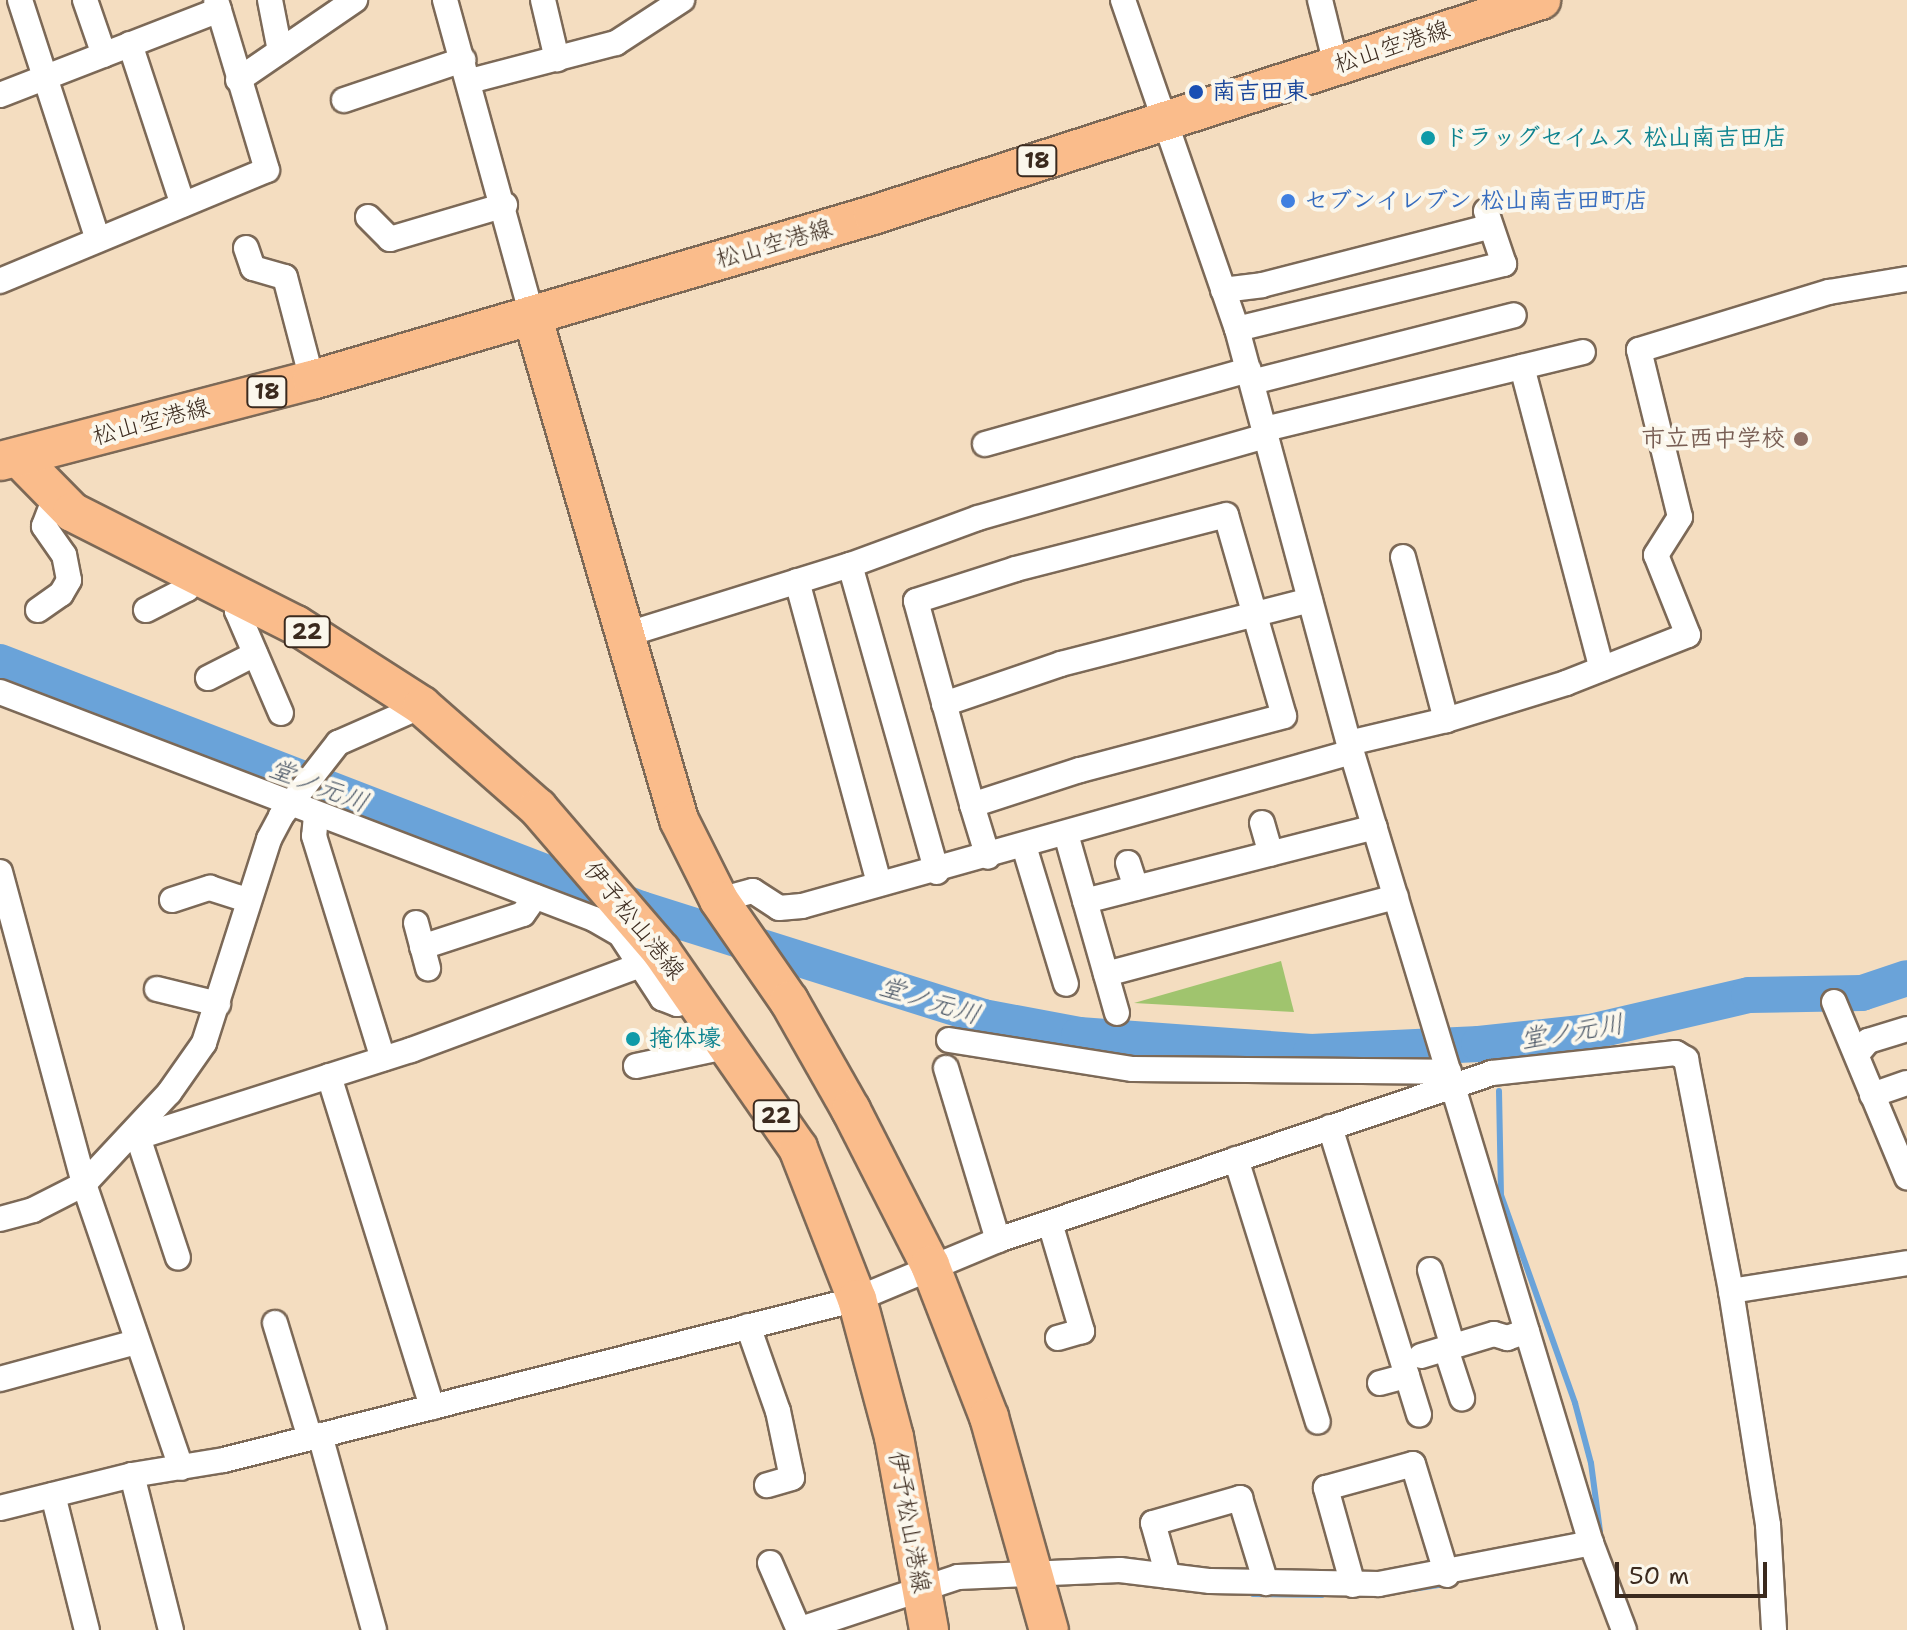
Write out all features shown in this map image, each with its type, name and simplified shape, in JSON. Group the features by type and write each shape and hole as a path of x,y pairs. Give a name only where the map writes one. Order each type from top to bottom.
{"main road":[{"name":"松山空港線","path":"9,459 312,380 873,215 1541,0"},
{"path":"532,315 679,820 721,903 789,1001 930,1265 989,1417 1036,1572 1049,1630"},
{"name":"伊予松山港線","path":"9,459 72,512 348,656 422,706 481,754 573,844 651,958 696,1000 798,1148 857,1299 894,1437 929,1630"}],"street":[{"path":"20,0 98,240"},
{"path":"85,0 104,55"},
{"path":"270,0 280,51"},
{"path":"445,0 505,205 532,315"},
{"path":"543,0 557,59"},
{"path":"344,100 467,70 557,59 616,43 682,0"},
{"path":"1123,0 1237,329 1351,748 1591,1543 1624,1630"},
{"path":"1320,0 1336,65"},
{"path":"238,80 349,2"},
{"path":"0,95 104,55 217,5 267,170 98,240 2,272"},
{"path":"130,44 183,205"},
{"path":"368,217 390,239 505,205"},
{"path":"1223,290 1489,218 1504,264 1237,329"},
{"path":"246,248 253,268 285,277 312,380"},
{"path":"721,903 753,891 779,908 937,872 1446,720 1602,669 1688,635 1656,555 1680,517 1639,350 1829,292 1907,279"},
{"path":"985,444 1250,376 1514,314"},
{"path":"625,635 850,565 978,518 1265,433 1583,352"},
{"path":"1522,367 1602,669"},
{"path":"38,610 61,594 69,580 64,555 44,526 55,498"},
{"path":"972,805 1080,770 1284,716 1226,515 1016,569 916,601 972,805 988,857"},
{"path":"1403,557 1446,720"},
{"path":"850,565 937,872"},
{"path":"146,610 187,589 196,574"},
{"path":"797,581 879,883"},
{"path":"242,598 237,611 281,713"},
{"path":"944,704 1061,664 1310,600"},
{"path":"208,678 255,654"},
{"path":"0,692 292,800 316,815 535,897 620,934 651,958"},
{"path":"0,1219 33,1210 84,1184 133,1138 188,1067 218,1004 269,839 292,800 323,759 347,737 422,706"},
{"path":"316,815 314,836 383,1059"},
{"path":"1262,823 1271,854"},
{"path":"1085,901 1375,827"},
{"path":"1066,834 1117,1013"},
{"path":"1024,846 1066,984"},
{"path":"1128,863 1136,888"},
{"path":"0,872 8,933 84,1184 181,1468"},
{"path":"172,900 210,888 248,900"},
{"path":"416,923 425,957 523,914 535,897"},
{"path":"1106,974 1396,897"},
{"path":"133,1138 383,1059 651,958"},
{"path":"157,989 218,1004"},
{"path":"1834,1002 1848,1043 1858,1053 1872,1095 1907,1177"},
{"path":"1858,1053 1868,1041 1907,1029"},
{"path":"949,1040 1133,1069 1449,1075 1676,1053 1686,1059 1731,1291 1768,1525 1774,1630"},
{"path":"636,1066 730,1046"},
{"path":"946,1068 998,1240"},
{"path":"0,1508 132,1475 181,1468 315,1436 857,1299 930,1265 998,1240 1330,1127 1449,1075"},
{"path":"329,1076 432,1407"},
{"path":"1872,1095 1907,1083"},
{"path":"1330,1127 1350,1223 1374,1303 1414,1366 1419,1415"},
{"path":"133,1138 178,1258"},
{"path":"1236,1159 1260,1271 1292,1372 1318,1422"},
{"path":"1050,1223 1082,1331 1058,1338"},
{"path":"1731,1291 1907,1263"},
{"path":"1430,1270 1462,1398"},
{"path":"275,1323 315,1436 374,1630"},
{"path":"748,1326 778,1411 792,1478 767,1485"},
{"path":"1380,1383 1449,1348 1527,1331"},
{"path":"0,1379 136,1342"},
{"path":"1353,1585 1326,1488 1413,1464 1447,1575"},
{"path":"132,1475 171,1630"},
{"path":"53,1495 87,1630"},
{"path":"1168,1576 1153,1523 1240,1498 1266,1583"},
{"path":"770,1563 799,1630 947,1578 1120,1570 1266,1583 1353,1585 1447,1575 1591,1543"}],"green space":[{"path":"1281,961 1294,1012 1134,1003"}],"waterway":[{"name":"堂ノ元川","path":"0,662 641,909 983,1017 1079,1035 1311,1052 1479,1044 1590,1032 1749,995 1862,993 1907,978"},
{"path":"1499,1091 1501,1195 1575,1403 1591,1463 1600,1531"},
{"path":"1413,1589 1445,1584"},
{"path":"1253,1594 1322,1595"}],"place":[{"name":"南吉田東","path":"1196,92"},
{"name":"ドラッグセイムス 松山南吉田店","path":"1428,138"},
{"name":"セブンイレブン 松山南吉田町店","path":"1288,201"},
{"name":"市立西中学校","path":"1801,439"},
{"name":"掩体壕","path":"633,1039"}]}
